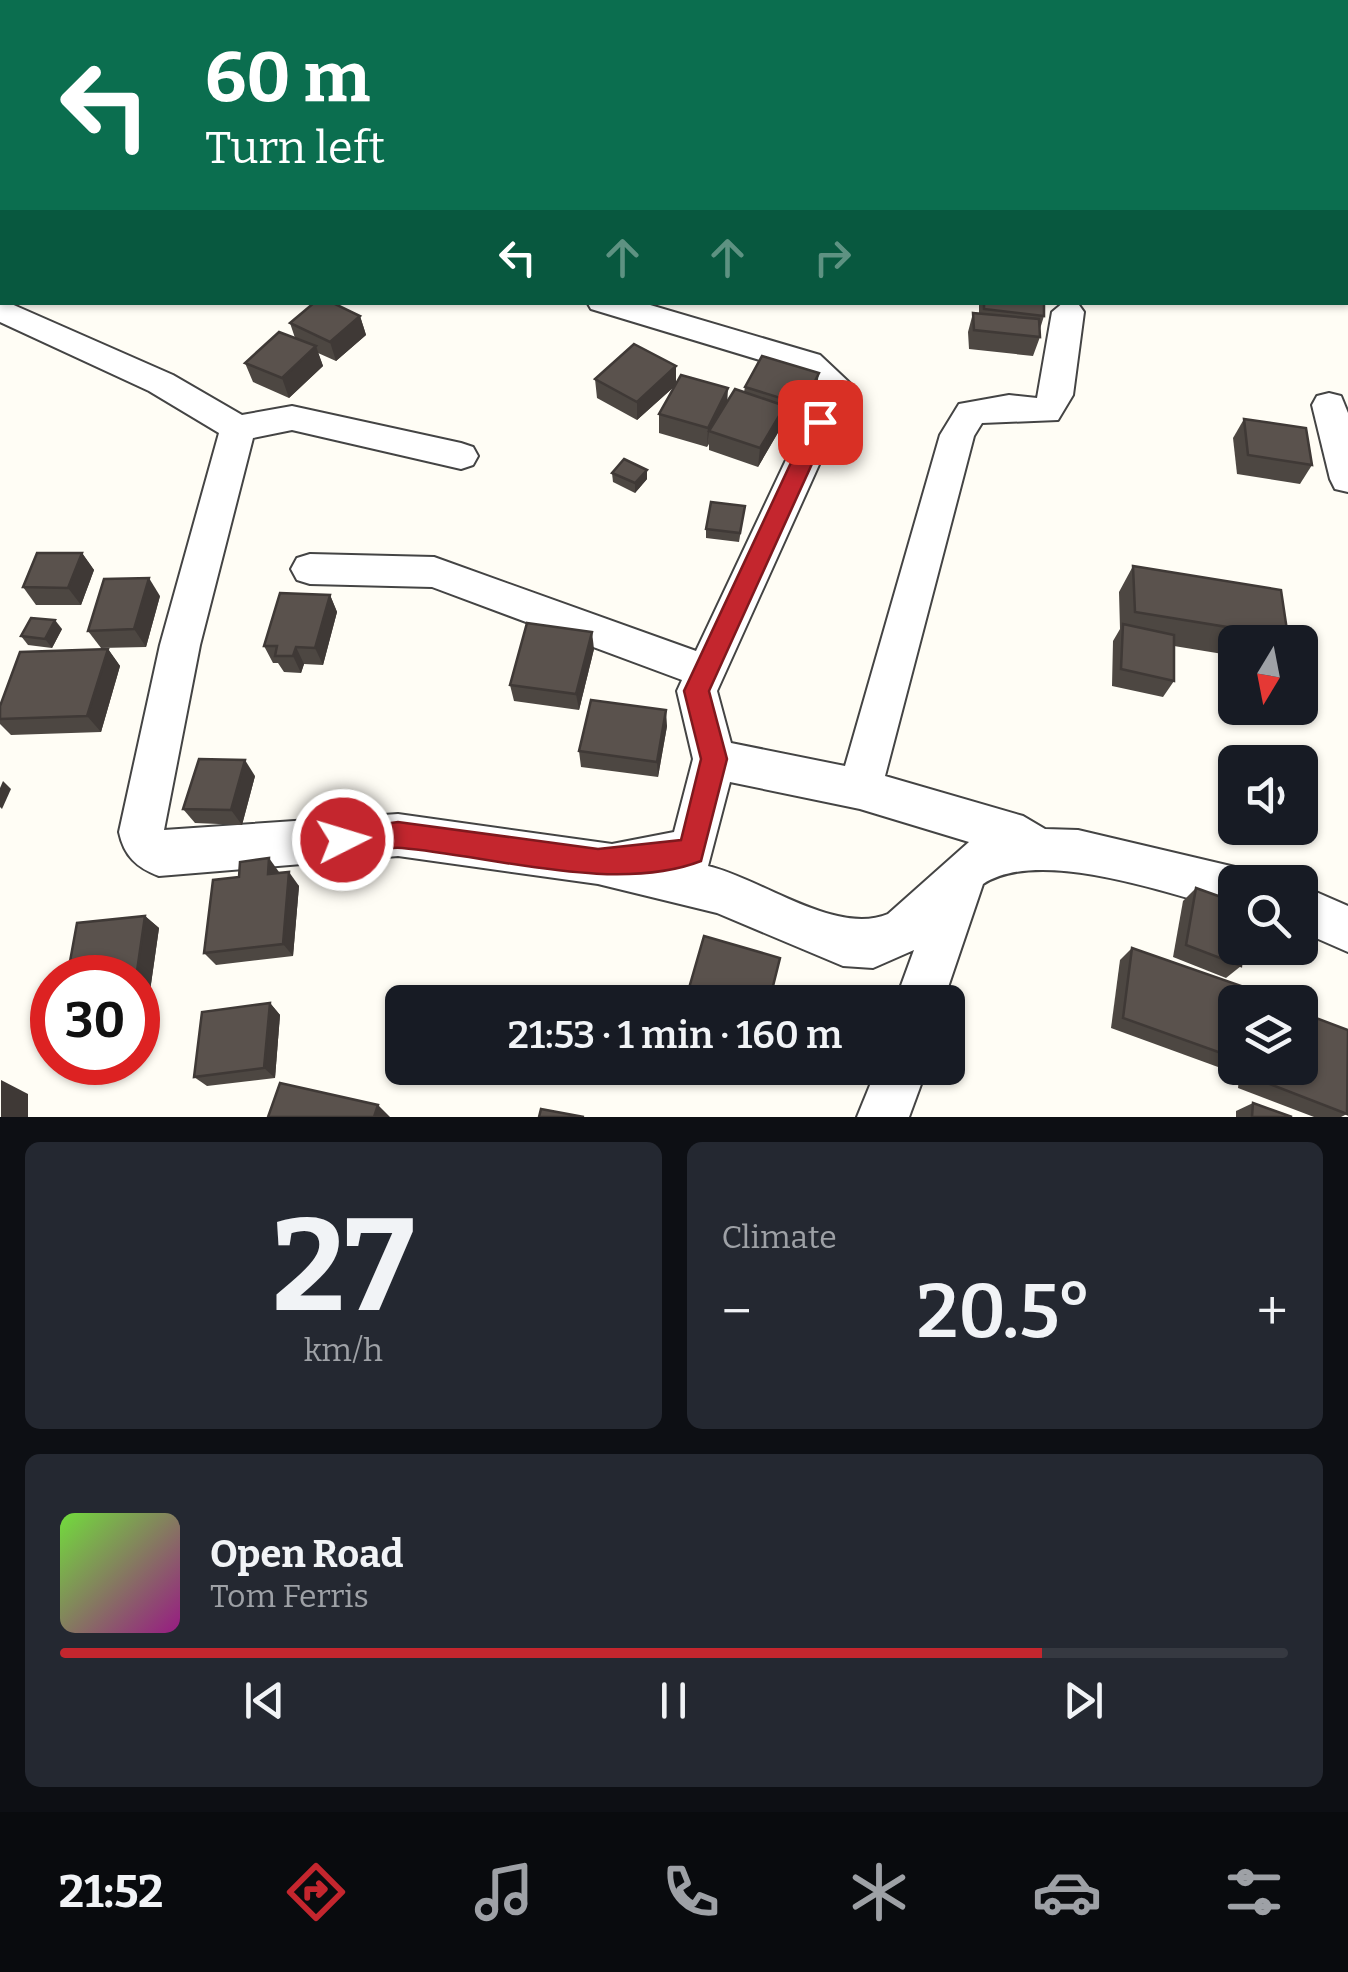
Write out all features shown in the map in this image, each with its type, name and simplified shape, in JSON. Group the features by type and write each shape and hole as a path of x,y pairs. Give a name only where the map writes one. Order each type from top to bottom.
{"street":[{"path":"598,862 692,852 714,759 696,691 837,386 808,363 612,305"},
{"path":"0,309 162,384 238,428 292,418 460,456"},
{"path":"860,788 957,434 971,413 1008,407 1046,410 1056,395 1068,312"},
{"path":"1329,405 1348,479"},
{"path":"238,428 180,645 142,841 159,856 398,835 598,862 720,891 843,942 874,944 905,930 966,869 990,854 1034,849 1078,851 1218,884"},
{"path":"310,569 434,572 707,672"},
{"path":"714,759 860,788 1024,837 1034,849"},
{"path":"922,985 966,869"},
{"path":"1318,916 1348,928"},
{"path":"884,1117 896,1085"}],"building":[{"path":"311,305 337,305 360,316 330,342 290,323"},
{"path":"984,305 1044,305 1044,316 984,309"},
{"path":"973,313 1039,319 1040,337 974,330"},
{"path":"279,332 316,346 282,378 245,363"},
{"path":"634,344 676,366 637,402 595,379"},
{"path":"762,356 819,373 803,405 745,387"},
{"path":"681,375 728,388 708,428 659,414"},
{"path":"735,389 785,406 760,448 709,431"},
{"path":"1244,419 1306,428 1312,465 1248,455"},
{"path":"624,459 647,470 635,483 612,473"},
{"path":"711,502 745,506 740,533 706,529"},
{"path":"37,553 82,553 68,588 23,587"},
{"path":"1133,566 1281,590 1286,625 1218,626 1135,612"},
{"path":"149,578 134,629 88,631 104,579"},
{"path":"280,593 330,595 315,648 296,647 293,656 275,656 277,646 264,646"},
{"path":"31,618 55,620 45,639 21,636"},
{"path":"527,623 592,632 576,694 510,685"},
{"path":"1123,624 1174,635 1174,681 1121,669"},
{"path":"108,649 87,716 0,719 0,706 20,652"},
{"path":"591,700 666,710 657,762 579,751"},
{"path":"199,759 245,760 231,810 183,809"},
{"path":"269,858 268,874 289,872 283,944 204,953 213,880 239,877 240,862"},
{"path":"1196,888 1218,896 1218,957 1186,945"},
{"path":"145,916 139,955 71,955 77,923"},
{"path":"704,936 780,958 773,985 690,985"},
{"path":"1132,948 1238,985 1218,985 1218,1052 1123,1018"},
{"path":"270,1003 264,1068 194,1077 202,1012"},
{"path":"1318,1019 1348,1030 1347,1114 1272,1085 1318,1085"},
{"path":"280,1083 378,1105 374,1117 268,1117"},
{"path":"1253,1103 1292,1117 1252,1117"},
{"path":"541,1109 584,1117 539,1117"}],"route":[{"path":"343,840 398,835 598,862 692,852 714,759 696,691 820,422"}]}
